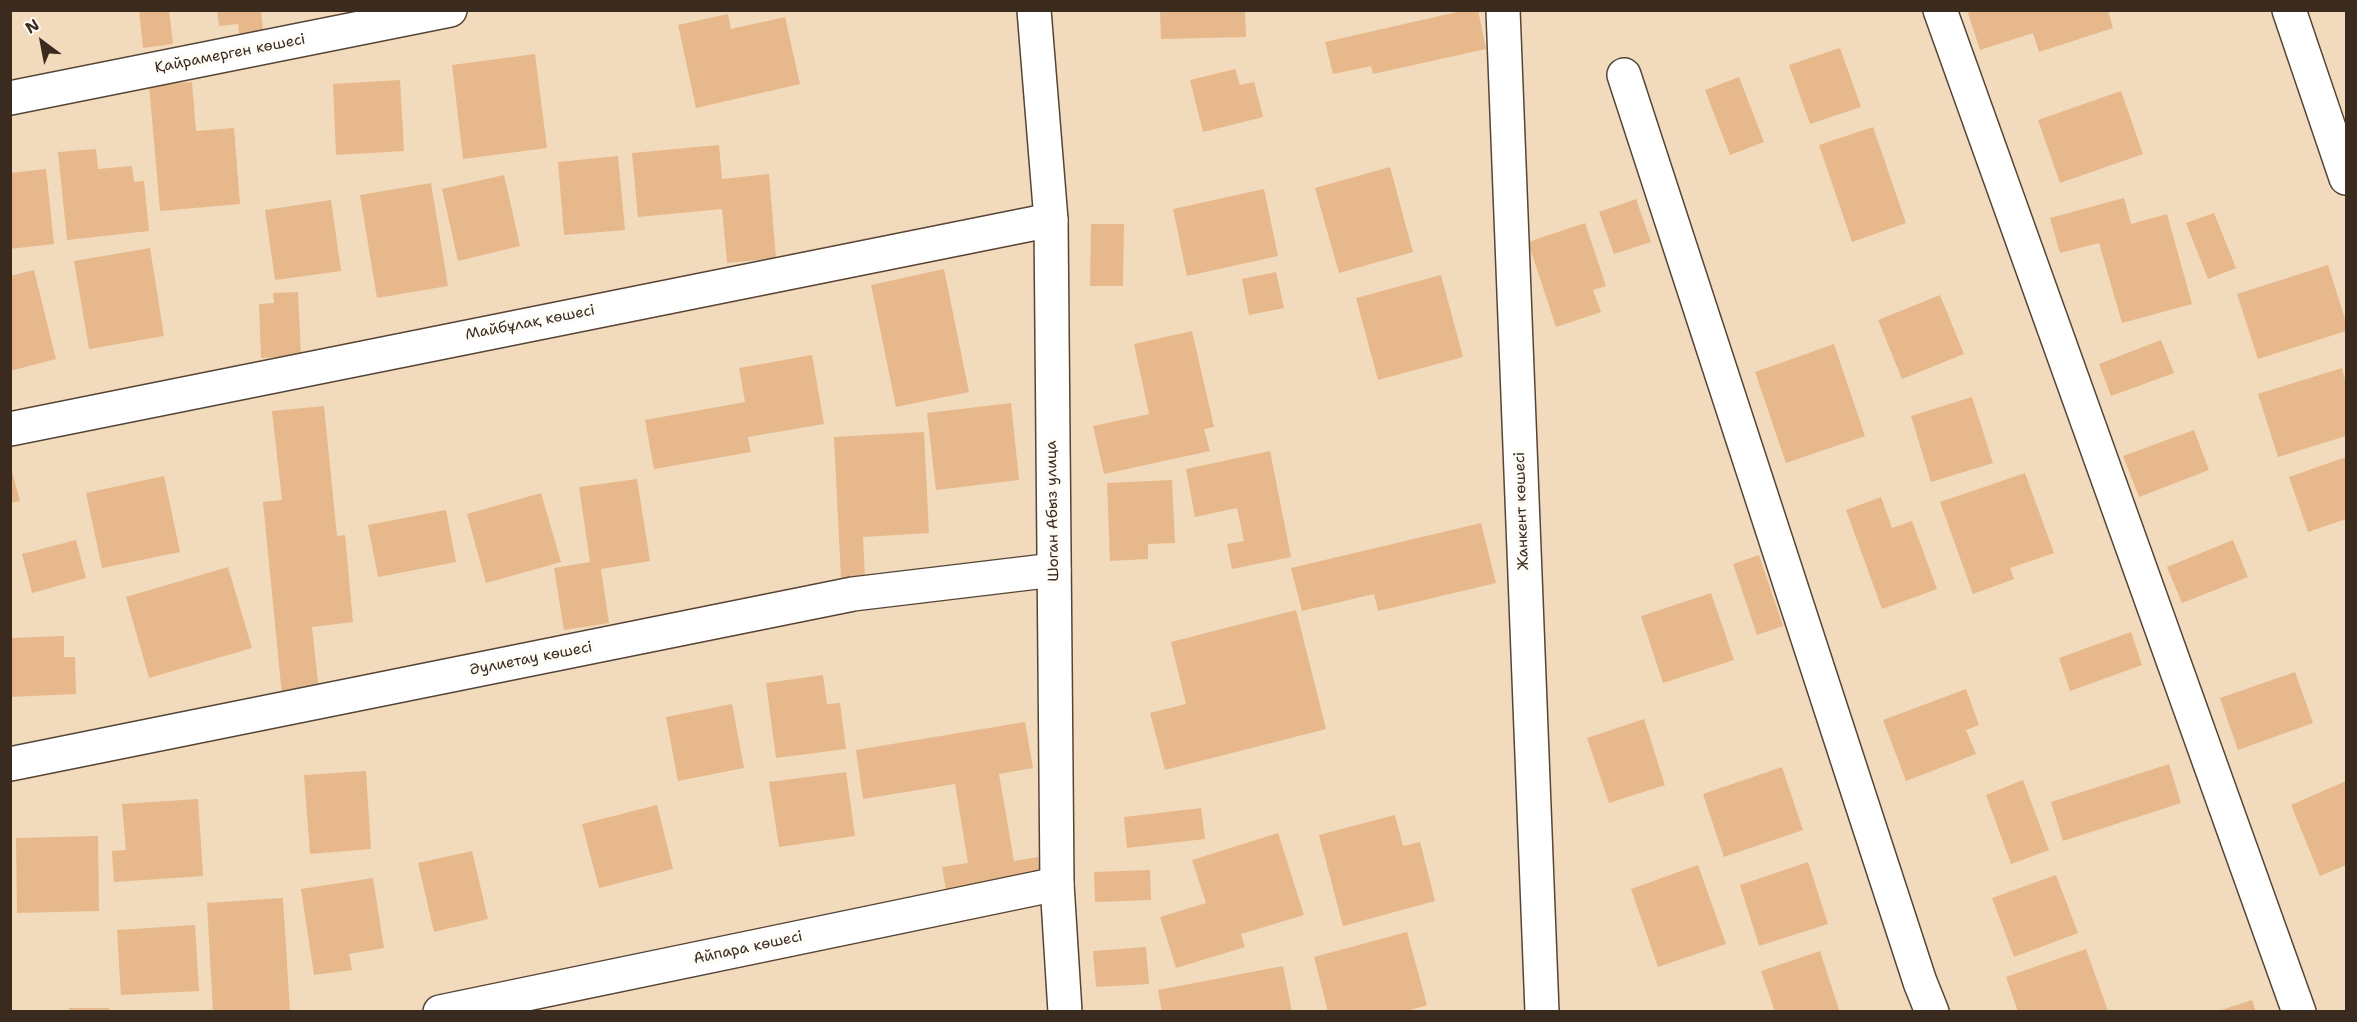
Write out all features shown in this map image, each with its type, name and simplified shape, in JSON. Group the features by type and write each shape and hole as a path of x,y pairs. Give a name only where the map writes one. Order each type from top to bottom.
{"street":[{"name":"Қайрамерген көшесі","path":"10,98 450,10"},
{"name":"Шоган Абыз улица","path":"1034,10 1051,220 1057,884 1065,1011"},
{"name":"Жанкент көшесі","path":"1503,10 1542,1011"},
{"path":"1940,10 2299,1011"},
{"path":"2289,10 2346,178"},
{"path":"1624,75 1920,982 1932,1011"},
{"name":"Майбұлақ көшесі","path":"10,429 1051,220"},
{"name":"Әулиетау көшесі","path":"10,764 853,594 1054,570"},
{"name":"Айпара көшесі","path":"440,1011 1057,884"}],"building":[{"path":"139,10 169,10 173,44 143,48"},
{"path":"217,10 261,10 263,31 239,34 238,24 219,26"},
{"path":"1160,10 1245,10 1246,37 1161,39"},
{"path":"1466,10 1478,10 1486,49 1373,74 1371,66 1333,74 1325,42"},
{"path":"1967,10 2108,10 2113,28 2039,52 2033,33 1980,50"},
{"path":"728,14 731,29 785,17 800,84 696,108 678,25"},
{"path":"1840,48 1861,107 1810,124 1789,65"},
{"path":"535,54 547,148 463,159 452,65"},
{"path":"1235,69 1240,85 1254,82 1263,117 1203,132 1190,80"},
{"path":"1739,77 1764,142 1730,155 1705,90"},
{"path":"400,80 404,151 336,155 333,84"},
{"path":"192,82 196,131 234,128 240,204 160,211 149,85"},
{"path":"2121,91 2143,154 2060,183 2038,120"},
{"path":"1873,127 1906,223 1852,242 1819,145"},
{"path":"719,145 722,179 769,174 776,258 727,263 722,209 638,217 632,153"},
{"path":"96,149 98,169 132,166 134,182 144,181 149,231 67,240 58,152"},
{"path":"618,156 625,230 564,235 558,162"},
{"path":"1390,167 1413,252 1339,273 1315,188"},
{"path":"46,169 54,244 10,249 10,173"},
{"path":"504,175 520,246 458,261 442,189"},
{"path":"431,183 448,286 377,298 360,195"},
{"path":"1264,189 1278,256 1187,276 1173,209"},
{"path":"2124,198 2131,224 2167,214 2192,304 2122,323 2099,243 2060,253 2050,218"},
{"path":"1636,199 1651,242 1614,254 1599,212"},
{"path":"331,200 341,271 275,280 265,210"},
{"path":"2214,213 2236,268 2208,279 2186,223"},
{"path":"1585,223 1606,286 1593,290 1601,312 1556,327 1528,242"},
{"path":"1091,224 1124,224 1123,286 1090,286"},
{"path":"150,248 164,336 89,349 74,261"},
{"path":"2328,265 2346,322 2346,331 2258,359 2237,294"},
{"path":"944,269 969,392 896,407 871,285"},
{"path":"34,270 56,359 10,371 10,276"},
{"path":"1276,272 1284,308 1249,315 1242,279"},
{"path":"1441,275 1463,357 1378,380 1356,298"},
{"path":"298,292 301,356 261,358 259,304 274,303 273,293"},
{"path":"1940,295 1964,354 1902,379 1878,320"},
{"path":"1192,331 1214,427 1204,429 1210,451 1104,474 1093,426 1149,414 1134,344"},
{"path":"2161,340 2174,373 2111,396 2099,364"},
{"path":"1834,344 1865,436 1786,463 1755,372"},
{"path":"812,355 824,424 748,437 751,452 654,469 645,420 745,402 739,368"},
{"path":"2342,368 2346,383 2346,436 2278,457 2258,394"},
{"path":"1972,397 1993,463 1931,482 1911,416"},
{"path":"1011,403 1019,480 936,490 927,413"},
{"path":"324,406 337,536 345,535 353,622 312,627 319,691 282,695 263,502 282,500 272,411"},
{"path":"2194,430 2209,470 2139,497 2123,456"},
{"path":"924,432 929,533 863,537 865,577 841,578 834,437"},
{"path":"1270,451 1291,557 1232,569 1227,544 1244,541 1237,508 1195,517 1186,469"},
{"path":"2346,457 2346,519 2308,532 2289,477"},
{"path":"10,464 20,501 10,503"},
{"path":"2025,473 2054,553 2010,568 2014,579 1973,594 1940,502"},
{"path":"164,476 180,552 102,568 86,493"},
{"path":"637,479 650,561 601,569 609,623 564,630 554,568 590,562 579,487"},
{"path":"1172,480 1175,543 1148,544 1148,559 1110,561 1107,483"},
{"path":"541,493 561,562 486,583 467,514"},
{"path":"1881,497 1892,528 1912,521 1937,589 1882,609 1846,510"},
{"path":"446,510 456,562 378,577 368,525"},
{"path":"1481,523 1496,583 1378,611 1374,594 1302,611 1291,568"},
{"path":"76,540 86,578 32,593 22,554"},
{"path":"2233,540 2248,577 2182,603 2167,567"},
{"path":"1759,555 1783,626 1757,635 1733,564"},
{"path":"228,567 252,648 149,678 126,597"},
{"path":"1711,593 1734,660 1663,683 1641,616"},
{"path":"1296,610 1326,729 1165,770 1150,713 1186,704 1171,642"},
{"path":"2131,632 2142,665 2070,691 2059,658"},
{"path":"64,636 64,657 75,657 76,694 10,697 10,638"},
{"path":"2295,672 2313,723 2238,750 2220,698"},
{"path":"823,675 827,704 840,703 846,749 776,758 766,683"},
{"path":"1966,689 1979,725 1966,730 1976,754 1906,781 1883,720"},
{"path":"732,704 744,768 678,781 666,717"},
{"path":"1644,719 1665,785 1609,803 1587,738"},
{"path":"1025,722 1033,768 999,774 1014,861 1038,857 1041,874 946,890 942,867 968,863 955,784 863,799 856,750"},
{"path":"2169,764 2181,803 2063,841 2051,802"},
{"path":"1782,767 1803,830 1724,857 1703,794"},
{"path":"366,771 371,849 310,854 304,775"},
{"path":"846,772 855,836 779,847 769,782"},
{"path":"2023,780 2049,850 2011,864 1986,795"},
{"path":"2346,781 2346,865 2320,876 2291,805"},
{"path":"198,799 203,876 114,882 112,851 126,850 122,804"},
{"path":"657,805 673,869 599,888 582,824"},
{"path":"1201,808 1205,839 1127,848 1124,817"},
{"path":"1395,815 1403,846 1420,842 1435,901 1343,926 1319,835"},
{"path":"1278,833 1304,915 1241,934 1245,947 1176,968 1160,917 1206,903 1192,860"},
{"path":"98,836 99,911 17,913 16,838"},
{"path":"472,851 488,919 434,932 418,863"},
{"path":"1808,862 1828,924 1759,946 1740,885"},
{"path":"1698,865 1726,944 1658,967 1631,889"},
{"path":"1150,870 1151,900 1095,902 1094,872"},
{"path":"2056,875 2078,933 2014,957 1992,898"},
{"path":"373,878 384,948 349,954 352,970 314,975 301,889"},
{"path":"283,898 290,1012 213,1012 207,903"},
{"path":"195,925 199,991 121,995 117,930"},
{"path":"1407,932 1427,1005 1404,1012 1328,1012 1314,957"},
{"path":"1146,947 1149,984 1096,987 1093,951"},
{"path":"2086,949 2108,1011 2018,1012 2006,977"},
{"path":"1820,951 1839,1010 1834,1012 1775,1012 1761,971"},
{"path":"1283,966 1292,1012 1162,1012 1158,990"},
{"path":"2252,1000 2256,1012 2218,1012 2218,1011"},
{"path":"69,1008 109,1008 109,1012 69,1012"}]}
